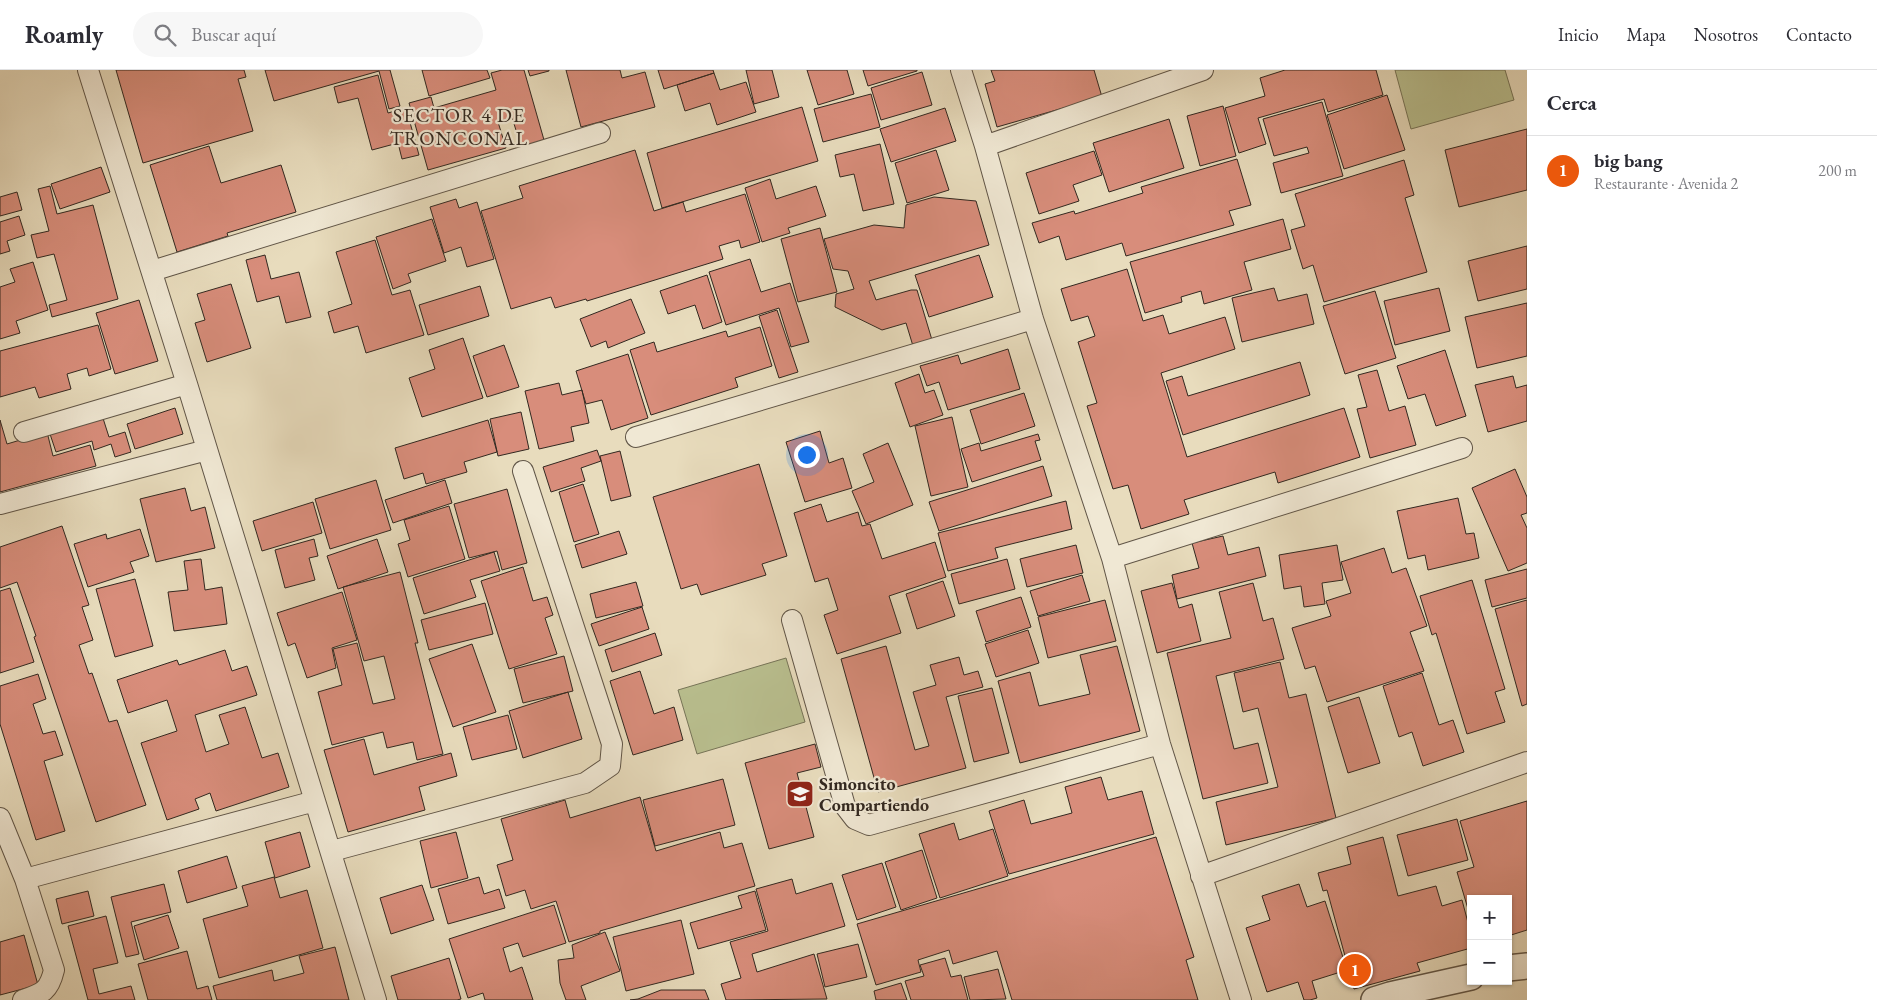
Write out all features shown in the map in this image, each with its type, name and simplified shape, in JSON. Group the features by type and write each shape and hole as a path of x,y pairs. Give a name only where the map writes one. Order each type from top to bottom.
{"street":[{"path":"88,70 332,851 376,1000"},
{"path":"961,70 985,146 1033,319 1112,558 1160,744 1241,1000"},
{"path":"985,146 1203,70"},
{"path":"152,271 600,133"},
{"path":"636,437 1033,319"},
{"path":"24,432 187,384"},
{"path":"1112,558 1462,448"},
{"path":"0,504 207,450"},
{"path":"332,851 586,783 610,766 612,744 523,471"},
{"path":"792,620 845,806 855,819 869,825 1160,744"},
{"path":"1201,876 1527,762"},
{"path":"25,880 315,801"},
{"path":"0,818 25,880 54,970 51,985 40,994 23,1000"},
{"path":"1512,968 1527,966"},
{"path":"1374,1000 1467,978"}],"green space":[{"path":"1395,70 1505,70 1514,100 1411,129"},
{"path":"786,658 805,722 697,754 678,690"}],"building":[{"path":"116,70 244,70 246,77 238,79 253,131 143,163"},
{"path":"265,70 390,70 400,106 389,109 379,71 274,101"},
{"path":"422,70 487,70 490,78 429,96"},
{"path":"502,70 524,70 544,140 521,147 512,117 498,122 506,148 428,170 409,103 431,97 434,108 496,90 491,73"},
{"path":"528,70 549,70 549,71 530,76"},
{"path":"566,70 620,70 622,78 645,72 655,107 581,127"},
{"path":"658,70 713,70 714,73 664,89"},
{"path":"746,70 772,70 779,97 754,104"},
{"path":"807,70 847,70 854,94 818,105"},
{"path":"863,70 917,70 917,71 868,86"},
{"path":"991,70 1094,70 1102,97 997,127 985,84 995,81"},
{"path":"1285,70 1376,70 1383,95 1328,112 1324,99 1258,118 1266,144 1239,153 1225,108 1265,96 1260,78"},
{"path":"922,72 932,105 881,120 871,88"},
{"path":"714,73 720,90 746,82 756,112 717,125 710,103 685,111 677,85"},
{"path":"378,75 388,113 406,108 419,155 402,159 398,143 372,150 358,98 338,103 334,87"},
{"path":"871,94 880,127 823,142 814,109"},
{"path":"1387,95 1405,150 1344,169 1327,115"},
{"path":"1322,102 1343,176 1281,193 1273,163 1309,153 1307,147 1274,156 1263,119"},
{"path":"1223,106 1236,156 1200,166 1187,116"},
{"path":"802,107 818,161 662,208 647,153"},
{"path":"945,108 956,141 891,162 880,129"},
{"path":"1169,119 1184,168 1109,192 1093,143"},
{"path":"1527,129 1527,190 1459,207 1445,150"},
{"path":"880,144 894,204 863,211 854,174 840,177 835,155"},
{"path":"209,146 221,183 281,165 296,212 227,233 228,236 177,252 150,165"},
{"path":"635,150 654,211 683,202 686,212 745,194 760,242 741,248 739,240 719,246 723,259 587,301 586,299 555,308 551,297 511,309 481,211 523,198 519,186"},
{"path":"936,150 949,190 907,203 895,163"},
{"path":"1094,151 1102,175 1073,185 1079,201 1039,214 1026,173"},
{"path":"1237,159 1251,205 1229,211 1234,225 1126,256 1122,243 1066,260 1059,236 1039,243 1032,223 1074,211 1075,214 1143,193 1141,187"},
{"path":"1404,160 1414,195 1405,198 1427,272 1324,302 1313,265 1303,269 1291,230 1305,226 1295,194"},
{"path":"101,167 110,192 60,209 51,184"},
{"path":"770,179 776,199 816,186 826,216 788,228 790,233 762,242 745,188"},
{"path":"50,186 57,214 93,205 118,299 52,317 49,305 67,300 54,254 37,258 31,235 49,231 38,189"},
{"path":"17,192 22,210 0,216 0,197"},
{"path":"934,197 976,201 989,245 869,281 876,300 917,290 932,340 913,346 906,323 882,330 835,307 836,294 854,289 848,271 833,269 824,239 874,225 904,228 906,205"},
{"path":"456,199 459,208 477,202 494,259 467,267 461,247 444,253 430,207"},
{"path":"19,216 25,235 7,241 10,251 0,254 0,222"},
{"path":"432,219 446,261 408,274 411,282 393,289 376,237"},
{"path":"1283,219 1291,249 1244,262 1252,290 1204,304 1201,291 1181,297 1182,302 1145,313 1130,262"},
{"path":"820,228 837,292 798,302 781,239"},
{"path":"375,240 392,295 410,290 424,335 366,353 358,326 334,333 328,312 352,304 336,252"},
{"path":"1527,246 1527,289 1478,301 1468,261"},
{"path":"265,255 271,279 299,272 311,317 286,323 279,296 257,302 246,260"},
{"path":"979,255 993,297 929,317 915,275"},
{"path":"750,259 761,292 790,283 809,342 791,347 779,308 726,325 709,272"},
{"path":"33,262 48,310 16,321 20,333 0,339 0,287 15,282 10,269"},
{"path":"1127,269 1143,321 1163,315 1169,334 1225,317 1235,349 1161,373 1187,457 1344,408 1360,457 1278,483 1275,472 1184,500 1189,514 1141,529 1128,485 1113,489 1087,406 1097,403 1078,342 1095,336 1088,316 1071,321 1061,289"},
{"path":"707,275 722,322 703,329 695,305 668,314 660,291"},
{"path":"231,284 251,348 207,362 195,323 205,320 197,294"},
{"path":"480,286 489,316 428,335 419,305"},
{"path":"1274,288 1278,301 1307,294 1314,324 1242,342 1232,298"},
{"path":"1439,288 1450,331 1395,345 1384,301"},
{"path":"1375,291 1396,358 1345,374 1323,306"},
{"path":"631,299 645,333 608,348 606,341 591,347 580,319"},
{"path":"139,300 158,361 115,374 96,313"},
{"path":"1527,303 1527,356 1477,368 1465,317"},
{"path":"777,310 798,372 779,378 759,316"},
{"path":"98,325 111,369 89,376 87,368 67,374 71,389 39,398 35,387 0,397 0,351"},
{"path":"760,327 772,366 735,378 738,387 651,415 630,350 654,342 657,352 726,331 728,337"},
{"path":"463,338 483,398 422,417 409,378 435,369 429,350"},
{"path":"504,345 519,387 487,397 473,356"},
{"path":"1008,349 1020,389 948,410 939,382 927,386 920,366 958,355 961,364"},
{"path":"1445,350 1466,416 1436,426 1425,394 1408,399 1397,366"},
{"path":"628,354 648,418 611,430 602,400 586,404 576,371"},
{"path":"1300,362 1310,395 1183,435 1166,381 1182,376 1188,396"},
{"path":"1377,370 1389,411 1405,406 1416,445 1370,458 1357,409 1367,407 1358,375"},
{"path":"919,374 925,393 934,390 943,415 910,427 895,383"},
{"path":"1513,376 1516,388 1527,385 1527,421 1488,432 1475,385"},
{"path":"559,383 562,395 582,390 589,423 571,427 574,441 539,449 525,391"},
{"path":"1024,393 1035,426 981,444 970,410"},
{"path":"175,408 183,434 135,449 127,424"},
{"path":"101,412 109,437 125,432 131,452 115,457 111,444 94,450 92,441 56,452 48,428"},
{"path":"521,412 529,449 498,456 490,419"},
{"path":"952,417 968,487 931,496 915,426"},
{"path":"0,420 7,444 47,432 53,456 90,445 96,466 0,492"},
{"path":"488,420 497,452 464,462 467,472 426,484 423,473 404,479 395,448"},
{"path":"820,431 829,463 843,458 852,488 805,502 786,442"},
{"path":"1038,434 1040,440 1035,441 1041,460 972,482 961,449 979,443 981,451"},
{"path":"888,443 913,505 866,524 852,491 874,482 863,454"},
{"path":"597,450 601,461 581,468 585,481 551,492 543,467"},
{"path":"620,451 631,496 611,501 600,456"},
{"path":"759,464 787,556 762,564 766,575 701,595 697,584 681,589 653,497"},
{"path":"1043,466 1052,496 939,531 929,502"},
{"path":"1515,469 1527,497 1527,513 1521,515 1527,528 1527,563 1508,571 1472,488"},
{"path":"376,480 391,530 330,549 315,499"},
{"path":"445,480 452,503 393,523 385,500"},
{"path":"583,484 599,534 574,542 559,492"},
{"path":"185,488 191,511 205,507 215,548 156,562 140,499"},
{"path":"507,489 527,563 502,570 497,551 469,558 454,504"},
{"path":"1458,498 1466,534 1474,533 1479,558 1428,570 1425,555 1408,559 1397,511"},
{"path":"1066,501 1072,529 995,548 998,558 948,571 938,533"},
{"path":"313,502 322,533 262,551 253,521"},
{"path":"821,504 827,522 858,512 862,526 870,524 882,559 935,542 946,577 889,596 901,633 837,654 824,615 838,610 828,578 815,582 794,513"},
{"path":"449,506 465,559 408,577 398,544 410,540 404,520"},
{"path":"62,526 89,605 82,607 93,640 79,645 89,674 92,673 109,722 117,720 146,805 96,822 17,582 0,588 0,547"},
{"path":"140,529 149,556 130,562 134,572 88,587 74,544 106,534 107,539"},
{"path":"619,531 627,554 582,568 575,545"},
{"path":"1223,536 1228,555 1259,547 1266,576 1177,599 1172,575 1199,568 1192,543"},
{"path":"314,539 318,556 309,558 315,580 285,588 275,550"},
{"path":"377,539 388,572 338,589 327,556"},
{"path":"1076,545 1083,573 1027,587 1020,559"},
{"path":"1337,545 1343,580 1322,583 1325,604 1304,607 1301,586 1284,589 1279,555"},
{"path":"1384,548 1392,573 1406,568 1427,626 1410,632 1424,671 1327,702 1315,666 1305,669 1292,628 1331,616 1326,601 1351,593 1341,562"},
{"path":"494,552 500,571 470,580 476,597 424,614 413,578"},
{"path":"201,559 205,590 222,587 227,624 174,631 168,592 188,590 184,561"},
{"path":"1007,559 1015,589 959,604 951,574"},
{"path":"523,567 533,601 547,597 553,615 545,618 557,654 509,669 481,581"},
{"path":"1527,569 1527,598 1492,607 1485,580"},
{"path":"400,572 418,643 415,643 443,754 417,760 413,742 387,748 383,732 332,745 318,692 342,685 333,649 357,643 373,704 395,699 384,656 364,661 343,587"},
{"path":"1082,575 1090,601 1038,616 1030,591"},
{"path":"135,579 153,646 115,657 96,589"},
{"path":"1472,580 1505,689 1495,692 1505,722 1467,734 1436,633 1432,635 1420,596"},
{"path":"943,581 955,616 917,629 906,594"},
{"path":"636,582 643,606 596,618 590,594"},
{"path":"1172,583 1179,608 1192,604 1201,641 1157,653 1141,591"},
{"path":"1253,583 1263,621 1273,618 1284,659 1216,676 1234,749 1258,743 1268,783 1203,799 1167,653 1231,638 1219,592"},
{"path":"10,588 34,662 0,673 0,591"},
{"path":"342,592 357,640 332,648 336,668 307,678 295,643 288,646 277,613"},
{"path":"1021,597 1031,627 986,642 976,611"},
{"path":"1105,600 1116,641 1048,658 1038,617"},
{"path":"1527,600 1527,704 1522,706 1495,609"},
{"path":"485,603 493,634 429,650 421,620"},
{"path":"642,607 649,629 599,646 591,624"},
{"path":"1028,630 1039,663 996,677 985,644"},
{"path":"655,633 662,655 612,672 605,650"},
{"path":"472,644 496,712 453,727 429,659"},
{"path":"886,646 915,750 929,746 913,692 936,685 930,665 959,657 964,675 978,671 983,687 946,697 966,768 878,792 841,659"},
{"path":"1117,646 1140,731 1020,763 998,681 1030,672 1039,706 1090,694 1080,655"},
{"path":"225,650 232,671 247,666 257,695 195,715 206,752 229,744 219,715 245,707 262,758 278,753 289,787 216,811 210,793 195,799 199,809 167,820 141,743 177,731 167,700 128,713 117,680 177,660 179,665"},
{"path":"564,656 573,691 523,703 514,669"},
{"path":"1280,662 1289,698 1306,694 1336,818 1226,845 1216,802 1278,787 1258,708 1243,712 1234,673"},
{"path":"640,671 654,714 674,707 683,740 633,755 610,681"},
{"path":"1422,673 1439,725 1453,720 1464,752 1423,766 1412,732 1399,737 1383,686"},
{"path":"38,674 46,699 33,704 43,734 55,731 63,755 44,761 65,831 36,840 0,724 0,686"},
{"path":"992,688 1009,753 974,762 958,696"},
{"path":"568,692 582,739 523,758 509,711"},
{"path":"1359,697 1380,763 1348,773 1328,707"},
{"path":"508,715 517,749 472,760 463,727"},
{"path":"364,739 374,775 451,753 457,776 419,787 425,810 348,832 324,750"},
{"path":"815,744 821,767 797,773 814,837 769,849 745,763"},
{"path":"1101,777 1108,800 1142,791 1154,834 1009,874 989,811 1024,800 1031,824 1072,813 1065,787"},
{"path":"723,779 735,825 655,846 643,800"},
{"path":"640,797 656,851 720,832 724,848 742,843 755,886 600,931 600,933 569,942 556,901 531,909 525,890 506,896 497,865 513,860 501,819 565,800 570,818"},
{"path":"1527,801 1527,930 1512,935 1512,895 1467,895 1467,906 1457,872 1474,867 1460,821"},
{"path":"1457,819 1468,860 1408,876 1397,835"},
{"path":"954,823 959,840 993,829 1008,876 940,898 919,834"},
{"path":"300,832 310,867 275,878 265,842"},
{"path":"456,832 468,878 431,888 420,841"},
{"path":"1156,837 1194,957 1186,960 1198,1000 1012,1000 997,951 953,964 949,950 918,960 921,972 876,985 857,924"},
{"path":"1383,837 1398,896 1436,886 1442,906 1462,900 1467,919 1467,949 1417,963 1420,971 1354,989 1327,890 1323,891 1318,873 1351,864 1347,847"},
{"path":"922,850 937,898 901,910 885,862"},
{"path":"227,856 237,888 187,903 178,871"},
{"path":"882,863 896,907 857,920 842,875"},
{"path":"274,877 280,898 307,890 323,948 219,978 203,919 248,906 242,886"},
{"path":"479,877 484,894 499,889 505,908 448,924 438,889"},
{"path":"792,879 796,894 832,883 845,926 752,954 757,972 814,954 827,999 726,1000 721,984 741,978 730,942 768,931 756,889"},
{"path":"164,884 171,912 131,922 139,954 126,957 111,897"},
{"path":"1299,884 1307,907 1325,901 1347,970 1312,981 1317,998 1310,1000 1304,1000 1298,982 1267,992 1246,928 1270,920 1262,896"},
{"path":"422,885 434,920 391,934 380,898"},
{"path":"88,891 94,916 62,924 56,899"},
{"path":"755,891 766,930 698,949 690,923 742,908 738,896"},
{"path":"554,905 566,943 523,957 518,943 503,948 510,972 522,967 533,1000 485,1000 483,993 468,998 449,939"},
{"path":"168,915 179,948 144,960 134,926"},
{"path":"106,916 118,963 93,969 99,994 131,986 135,1000 88,1000 68,926"},
{"path":"681,920 694,974 626,991 613,937"},
{"path":"605,932 620,971 581,986 586,1000 566,1000 560,983 558,960 574,958 572,945"},
{"path":"24,935 38,985 0,995 0,942"},
{"path":"858,944 867,977 825,987 817,954"},
{"path":"335,947 349,1000 217,1000 213,986 272,970 274,981 304,973 299,956"},
{"path":"187,951 197,989 208,986 212,1000 148,1000 138,964"},
{"path":"449,958 461,999 398,1000 391,976"},
{"path":"945,958 951,977 961,975 968,1000 911,1000 905,981 924,976 920,965"},
{"path":"998,969 1006,999 970,1000 964,977"},
{"path":"901,983 907,1000 876,1000 874,991"},
{"path":"661,990 705,990 709,1000 630,1000 638,999"}],"place":[{"name":"Simoncito Compartiendo","path":"800,794"},
{"name":"big bang","path":"1355,970"}],"district":[{"name":"SECTOR 4 DE TRONCONAL","path":"459,126"}]}
